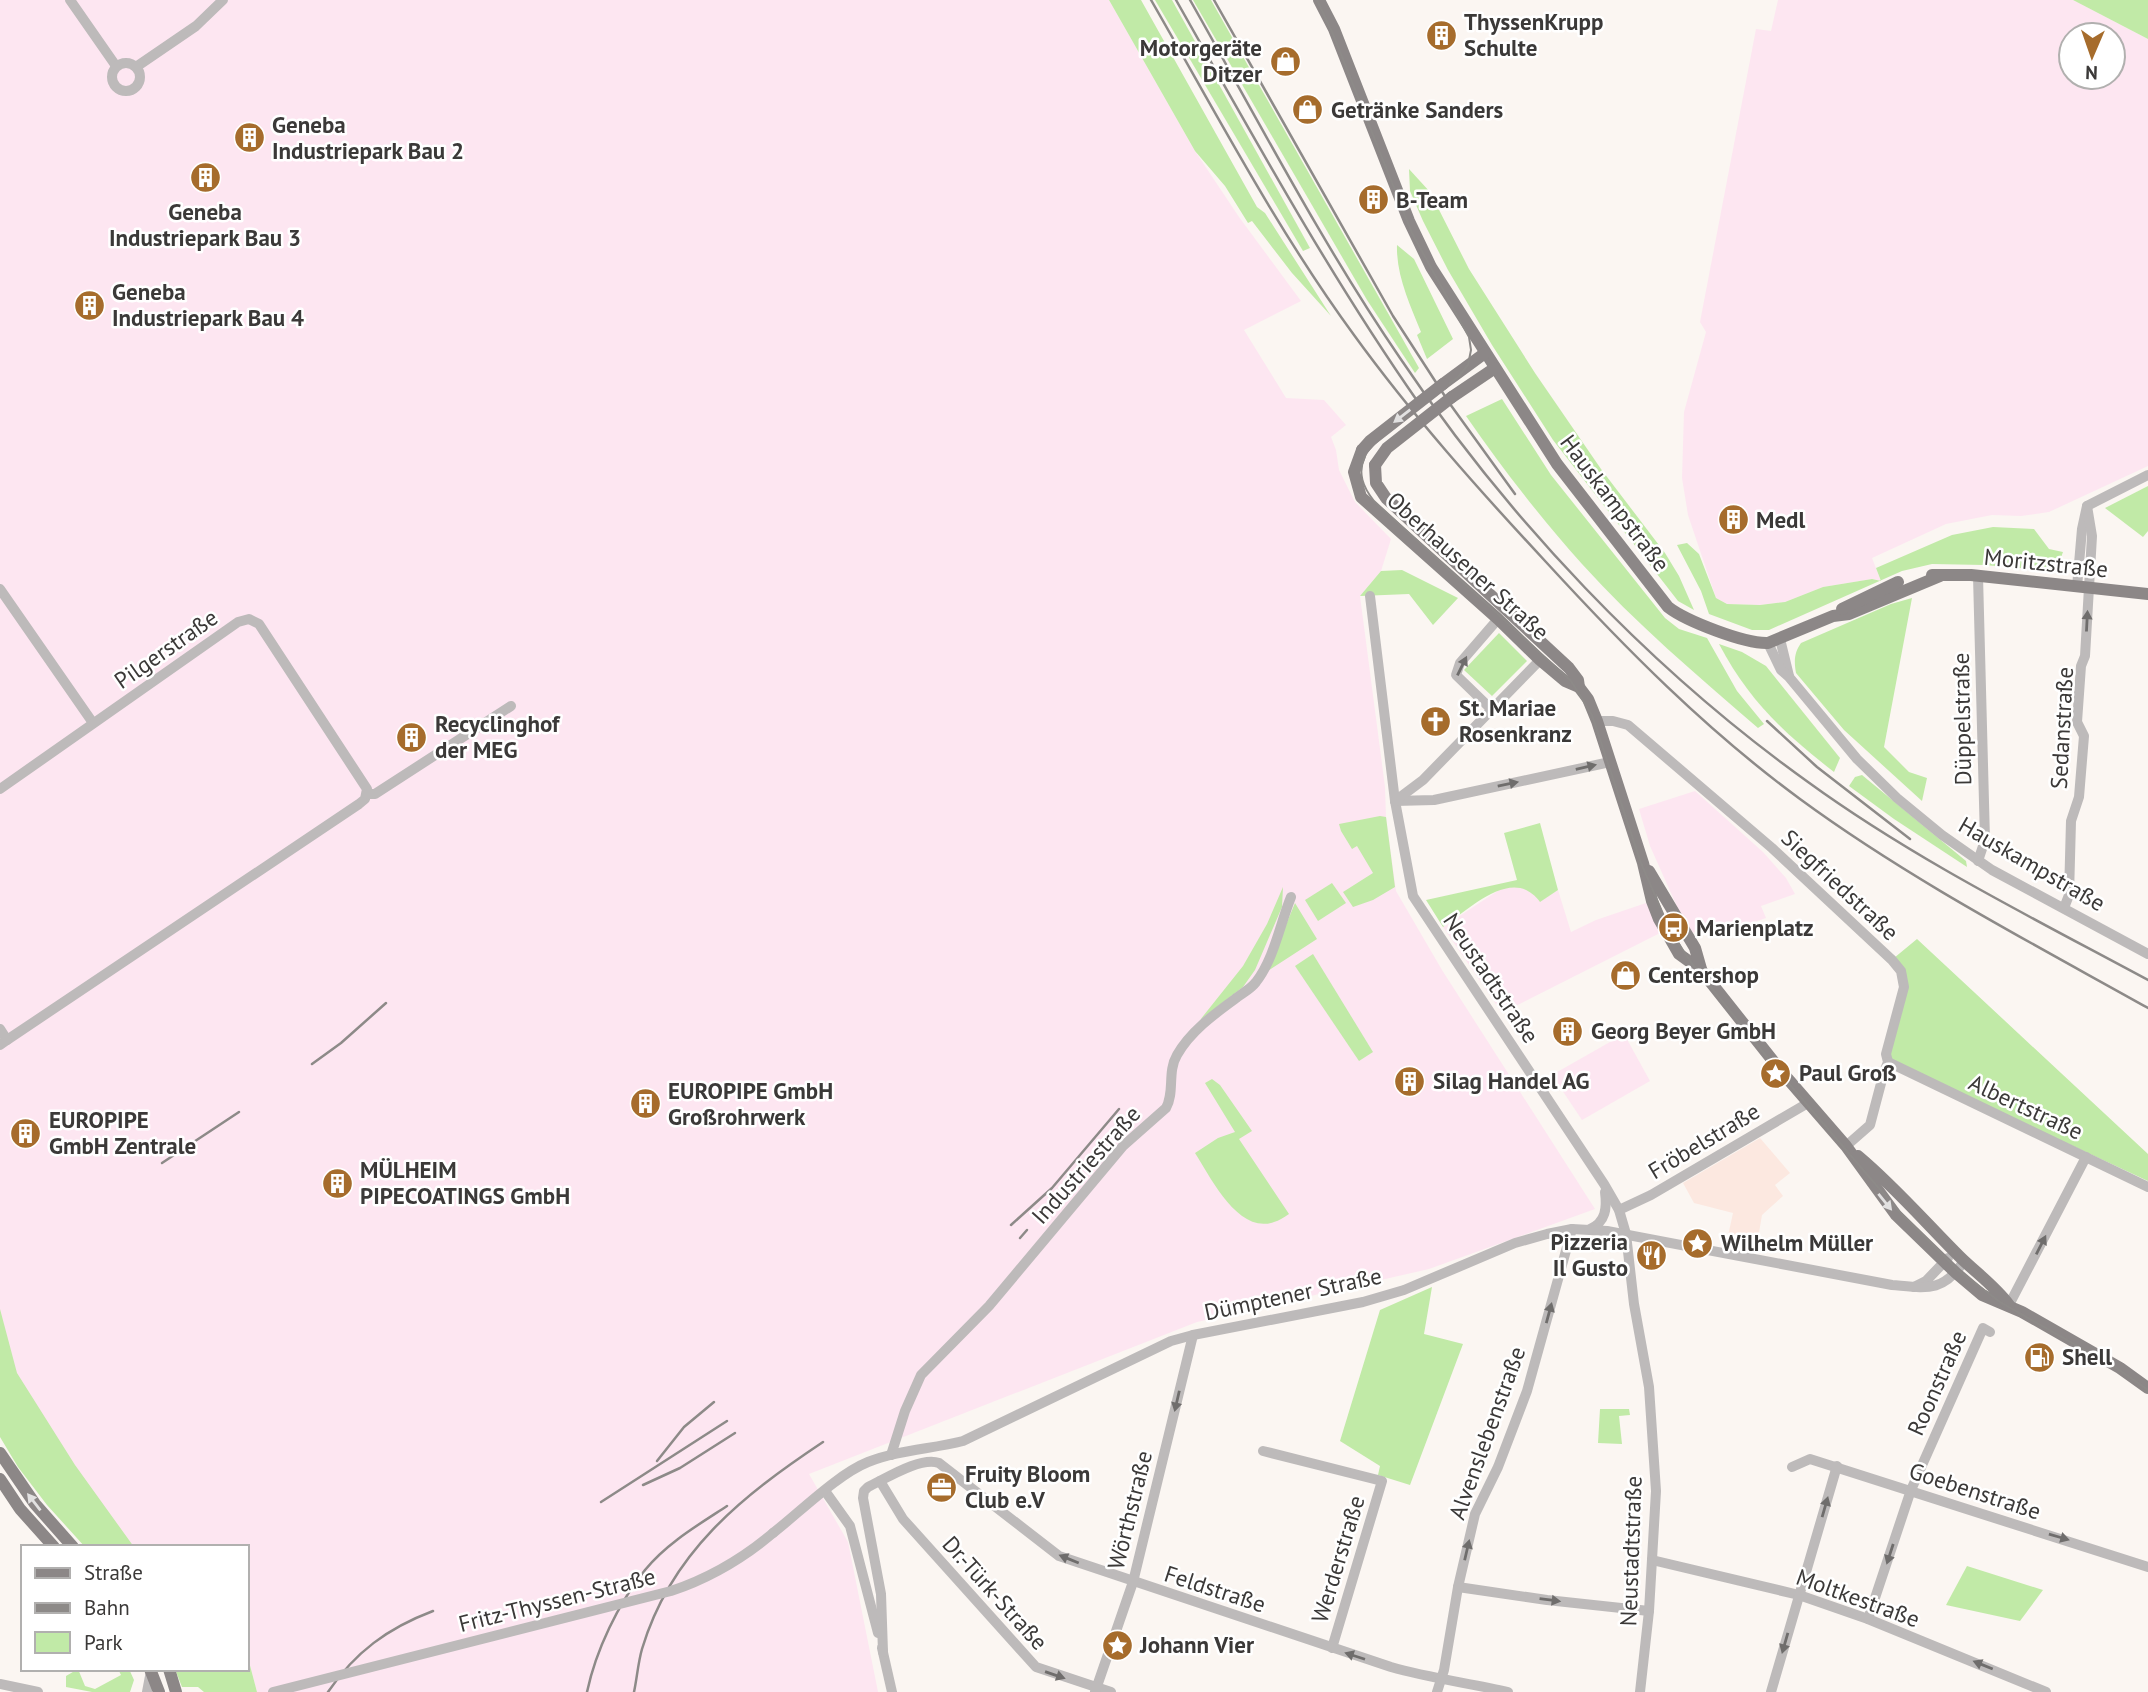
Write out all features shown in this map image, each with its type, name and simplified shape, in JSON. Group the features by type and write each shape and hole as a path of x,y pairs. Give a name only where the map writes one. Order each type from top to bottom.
{"main road":[{"path":"1319,0 1334,29 1409,221 1431,267 1490,360"},
{"name":"Oberhausener Straße","path":"1490,360 1443,384 1370,441 1362,450 1354,472 1361,497 1540,660 1565,681 1579,687"},
{"name":"Oberhausener Straße","path":"1490,360 1452,397 1387,447 1375,465 1374,477 1379,490 1569,668 1578,680 1597,721 1643,863 1652,901 1667,935 1679,954 1701,970 1846,1146 1896,1214 1982,1295 2009,1305 2120,1368 2148,1388"},
{"name":"Hauskampstraße","path":"1490,360 1557,464 1662,600 1677,614 1742,639 1756,643 1774,641"},
{"name":"Moritzstraße","path":"1774,641 1833,616 1845,606 1900,582 1926,574 1978,576 2148,594"},
{"name":"Oberhausener Straße","path":"1846,1146 1878,1173 2009,1305"},
{"path":"0,1452 35,1504 71,1545"},
{"path":"0,1479 20,1509 52,1545"},
{"path":"151,1671 159,1692"},
{"path":"170,1671 176,1692"}],"street":[{"path":"70,0 116,66"},
{"path":"136,67 197,26 223,0"},
{"path":"128,63 136,67 140,74 139,84 132,90 122,91 114,85 112,74 116,66 128,63"},
{"name":"Sedanstraße","path":"2064,908 2069,895 2071,821 2079,797 2084,736 2077,722 2081,666 2085,656 2083,588 2092,536 2087,506 2148,475"},
{"name":"Düppelstraße","path":"1978,576 1985,840 1978,861"},
{"path":"0,589 93,723"},
{"name":"Neustadtstraße","path":"1370,596 1395,801 1413,896 1604,1184 1619,1210 1626,1234 1634,1304 1649,1387 1656,1491 1649,1611 1640,1692"},
{"name":"Pilgerstraße","path":"0,789 238,622 249,619 259,624 365,782 367,794"},
{"path":"1491,709 1456,675 1460,663 1498,619"},
{"name":"Hauskampstraße","path":"1774,641 1781,670 1837,737 1897,798 1978,861 2148,954"},
{"path":"1395,801 1423,780 1540,660"},
{"path":"0,1030 4,1043 359,804 367,794 376,794 510,706"},
{"name":"Siegfriedstraße","path":"1597,721 1613,720 1628,725 1772,848 1896,964 1904,987 1886,1054 1888,1062 1870,1125 1846,1146"},
{"path":"1395,801 1434,800 1610,762"},
{"path":"1423,780 1434,800"},
{"name":"Industriestraße","path":"891,1455 905,1411 921,1375 989,1307 1123,1146 1166,1108 1170,1099 1171,1068 1176,1057 1193,1034 1210,1018 1255,984 1291,897"},
{"name":"Albertstraße","path":"1888,1062 2148,1187"},
{"name":"Fröbelstraße","path":"1619,1210 1651,1195 1808,1103"},
{"path":"2009,1305 2086,1157"},
{"path":"1588,1229 1596,1226 1605,1215 1607,1203 1604,1184"},
{"name":"Dümptener Straße","path":"825,1492 866,1462 963,1441 1171,1341 1363,1303 1404,1290 1515,1243 1572,1229 1626,1234 1892,1285 1929,1288 1940,1285 1956,1273"},
{"name":"Alvenslebenstraße","path":"1437,1692 1444,1670 1458,1587 1475,1514 1498,1467 1527,1391 1572,1229"},
{"path":"1914,1287 1926,1281 1944,1262 1960,1257"},
{"path":"1956,1273 1960,1257"},
{"name":"Roonstraße","path":"1868,1619 1911,1490 1983,1328 1990,1332"},
{"name":"Wörthstraße","path":"1096,1690 1133,1582 1193,1335"},
{"name":"Werderstraße","path":"1263,1451 1382,1481 1332,1648"},
{"name":"Goebenstraße","path":"1792,1467 1810,1459 1837,1466 2145,1566"},
{"name":"Feldstraße","path":"880,1481 925,1461 939,1462 1059,1556 1410,1673 1508,1692"},
{"path":"1771,1692 1837,1466"},
{"path":"880,1481 864,1491 863,1498 881,1594 883,1652"},
{"name":"Dr.-Türk-Straße","path":"880,1481 903,1519 1028,1660 1047,1672 1096,1690 1111,1692"},
{"path":"825,1492 850,1527 892,1692"},
{"name":"Fritz-Thyssen-Straße","path":"273,1692 699,1582 726,1569 825,1492"},
{"name":"Moltkestraße","path":"1651,1560 1799,1595 1868,1619 2046,1692"},
{"path":"1458,1587 1649,1611"},
{"path":"147,1692 151,1671"},
{"path":"0,1684 38,1692"}],"shaded area":[{"path":"0,0 1109,0 1195,151 1239,217 1301,301 1244,330 1286,398 1324,400 1346,425 1331,437 1339,470 1355,502 1391,539 1381,571 1360,596 1396,891 1442,970 1595,1209 1429,1269 1197,1322 809,1474 848,1542 878,1692 257,1692 248,1658 248,1545 125,1545 0,1417"},
{"path":"1778,0 2073,0 2113,21 2057,21 2057,91 2127,91 2127,28 2148,39 2148,466 2049,512 2021,516 1992,515 1946,524 1872,558 1881,581 1872,579 1823,587 1785,602 1760,605 1727,604 1716,598 1688,515 1682,478 1684,412 1706,332 1700,322 1756,29 1771,31"},
{"path":"1695,791 1763,852 1786,878 1795,894 1761,906 1766,918 1729,931 1712,931 1709,923 1693,933 1679,911 1650,846 1639,809"},
{"path":"1516,886 1532,890 1540,901 1558,890 1571,932 1596,920 1646,903 1660,933 1502,1013 1443,927 1502,888"},
{"path":"1624,1034 1650,1081 1582,1120 1552,1075"},
{"path":"1760,1138 1790,1173 1775,1185 1783,1196 1762,1215 1756,1250 1726,1245 1733,1213 1694,1203 1683,1183"}],"green space":[{"path":"1109,0 1141,0 1257,207 1265,213 1331,316 1292,273 1252,221 1248,223 1225,186 1195,151"},
{"path":"1155,0 1172,0 1310,248 1303,251"},
{"path":"1193,0 1211,0 1419,368 1415,373 1367,300"},
{"path":"2073,0 2148,0 2148,39 2127,28 2127,21 2113,21"},
{"path":"1409,169 1430,192 1469,269 1535,373 1601,469 1665,553 1694,610 1678,601 1553,440 1448,270 1410,191"},
{"path":"1397,245 1414,259 1453,339 1427,359 1417,335 1421,332 1401,279"},
{"path":"1502,399 1551,475 1665,618 1679,629 1707,638 1737,691 1764,724 1758,728 1645,628 1602,586 1536,510 1466,416"},
{"path":"2148,486 2148,531 2143,537 2105,508"},
{"path":"1993,527 2034,529 2049,549 2063,552 2056,571 1932,564 1902,571 1881,580 1876,568 1952,535"},
{"path":"1687,543 1699,554 1716,598 1727,604 1760,605 1785,602 1823,587 1872,579 1880,581 1769,630 1752,630 1709,614 1701,591 1677,545"},
{"path":"1402,570 1458,598 1433,625 1409,594 1360,596 1381,571"},
{"path":"1912,598 1884,747 1909,772 1927,778 1922,801 1844,730 1796,673 1795,665 1801,643 1891,604"},
{"path":"1499,633 1527,661 1492,696 1464,670"},
{"path":"1719,644 1742,652 1766,666 1840,758 1834,772 1769,715 1743,683"},
{"path":"1862,775 1966,861 1967,867 1849,786 1855,777"},
{"path":"1386,817 1395,887 1373,900 1353,907 1343,892 1373,873 1357,846 1352,849 1339,824"},
{"path":"1540,823 1558,890 1540,902 1529,892 1517,888 1505,889 1478,901 1443,927 1426,900 1517,880 1504,833"},
{"path":"1332,883 1346,903 1318,921 1305,900"},
{"path":"1283,887 1282,907 1255,970 1243,987 1200,1020 1243,966 1267,924"},
{"path":"1295,903 1317,939 1263,974 1268,968"},
{"path":"1917,939 2148,1154 2148,1181 1890,1061 1889,1054 1905,987 1894,958"},
{"path":"1313,954 1373,1052 1359,1061 1295,966"},
{"path":"1212,1079 1220,1085 1252,1131 1239,1139 1289,1214 1278,1221 1261,1224 1237,1212 1217,1188 1195,1153 1218,1138 1235,1132 1205,1083"},
{"path":"1432,1287 1424,1334 1463,1344 1410,1485 1378,1475 1380,1466 1340,1441 1380,1310"},
{"path":"0,1309 17,1373 75,1465 133,1545 83,1545 47,1505 18,1467 0,1437"},
{"path":"1600,1409 1629,1409 1630,1415 1619,1416 1622,1444 1598,1443"},
{"path":"1967,1566 2043,1590 2020,1621 1946,1605"},
{"path":"248,1658 257,1692 204,1692 198,1687 182,1687 176,1671 248,1671"},
{"path":"79,1671 85,1686 95,1689 121,1675 119,1671 130,1671 134,1680 130,1692 92,1692 66,1687 66,1676"}],"tram line":[{"path":"1317,0 1412,233 1469,337 1471,350 1468,365 1458,377 1393,427 1370,449 1361,468 1362,480 1367,490 1374,501 1571,681 1592,715 1641,863 1670,930 1690,961 1779,1072 1895,1207 1958,1270 2000,1302 2118,1369 2148,1390"}],"railway":[{"path":"1151,0 1273,213 1354,335 1471,480 1636,657 1765,773 1841,828 1971,909 2148,1008"},
{"path":"1176,0 1322,254 1418,402"},
{"path":"1190,0 1317,226 1371,315 1442,418 1487,476 1585,588 1693,691 1750,738 1848,810 1932,862 2148,980"},
{"path":"1214,0 1393,316 1450,404 1515,494"},
{"path":"1767,721 1817,767 1910,839"},
{"path":"312,1064 341,1043 386,1003"},
{"path":"1011,1225 1052,1188 1119,1109"},
{"path":"162,1163 239,1112"},
{"path":"1020,1238 1027,1230"},
{"path":"657,1461 684,1427 714,1402"},
{"path":"601,1502 727,1421"},
{"path":"643,1485 680,1468 735,1433"},
{"path":"634,1692 642,1649 655,1614 671,1583 691,1555 713,1529 738,1506 765,1483 823,1442"},
{"path":"587,1692 609,1628 645,1570 673,1543 727,1506"},
{"path":"328,1692 361,1653 401,1625 433,1611"}],"place":[{"name":"ThyssenKrupp Schulte","path":"1441,35"},
{"name":"Motorgeräte Ditzer","path":"1285,61"},
{"name":"Getränke Sanders","path":"1308,110"},
{"name":"Geneba Industriepark Bau 2","path":"249,138"},
{"name":"Geneba Industriepark Bau 3","path":"205,178"},
{"name":"B-Team","path":"1373,200"},
{"name":"Geneba Industriepark Bau 4","path":"89,305"},
{"name":"Medl","path":"1733,520"},
{"name":"St. Mariae Rosenkranz","path":"1436,721"},
{"name":"Recyclinghof der MEG","path":"412,737"},
{"name":"Marienplatz","path":"1673,928"},
{"name":"Centershop","path":"1625,975"},
{"name":"Georg Beyer GmbH","path":"1568,1031"},
{"name":"Paul Groß","path":"1776,1073"},
{"name":"Silag Handel AG","path":"1410,1081"},
{"name":"EUROPIPE GmbH Großrohrwerk","path":"645,1104"},
{"name":"EUROPIPE GmbH Zentrale","path":"26,1133"},
{"name":"MÜLHEIM PIPECOATINGS GmbH","path":"337,1183"},
{"name":"Wilhelm Müller","path":"1698,1243"},
{"name":"Pizzeria Il Gusto","path":"1651,1255"},
{"name":"Shell","path":"2039,1357"},
{"name":"Fruity Bloom Club e.V","path":"942,1487"},
{"name":"Johann Vier","path":"1117,1645"}]}
